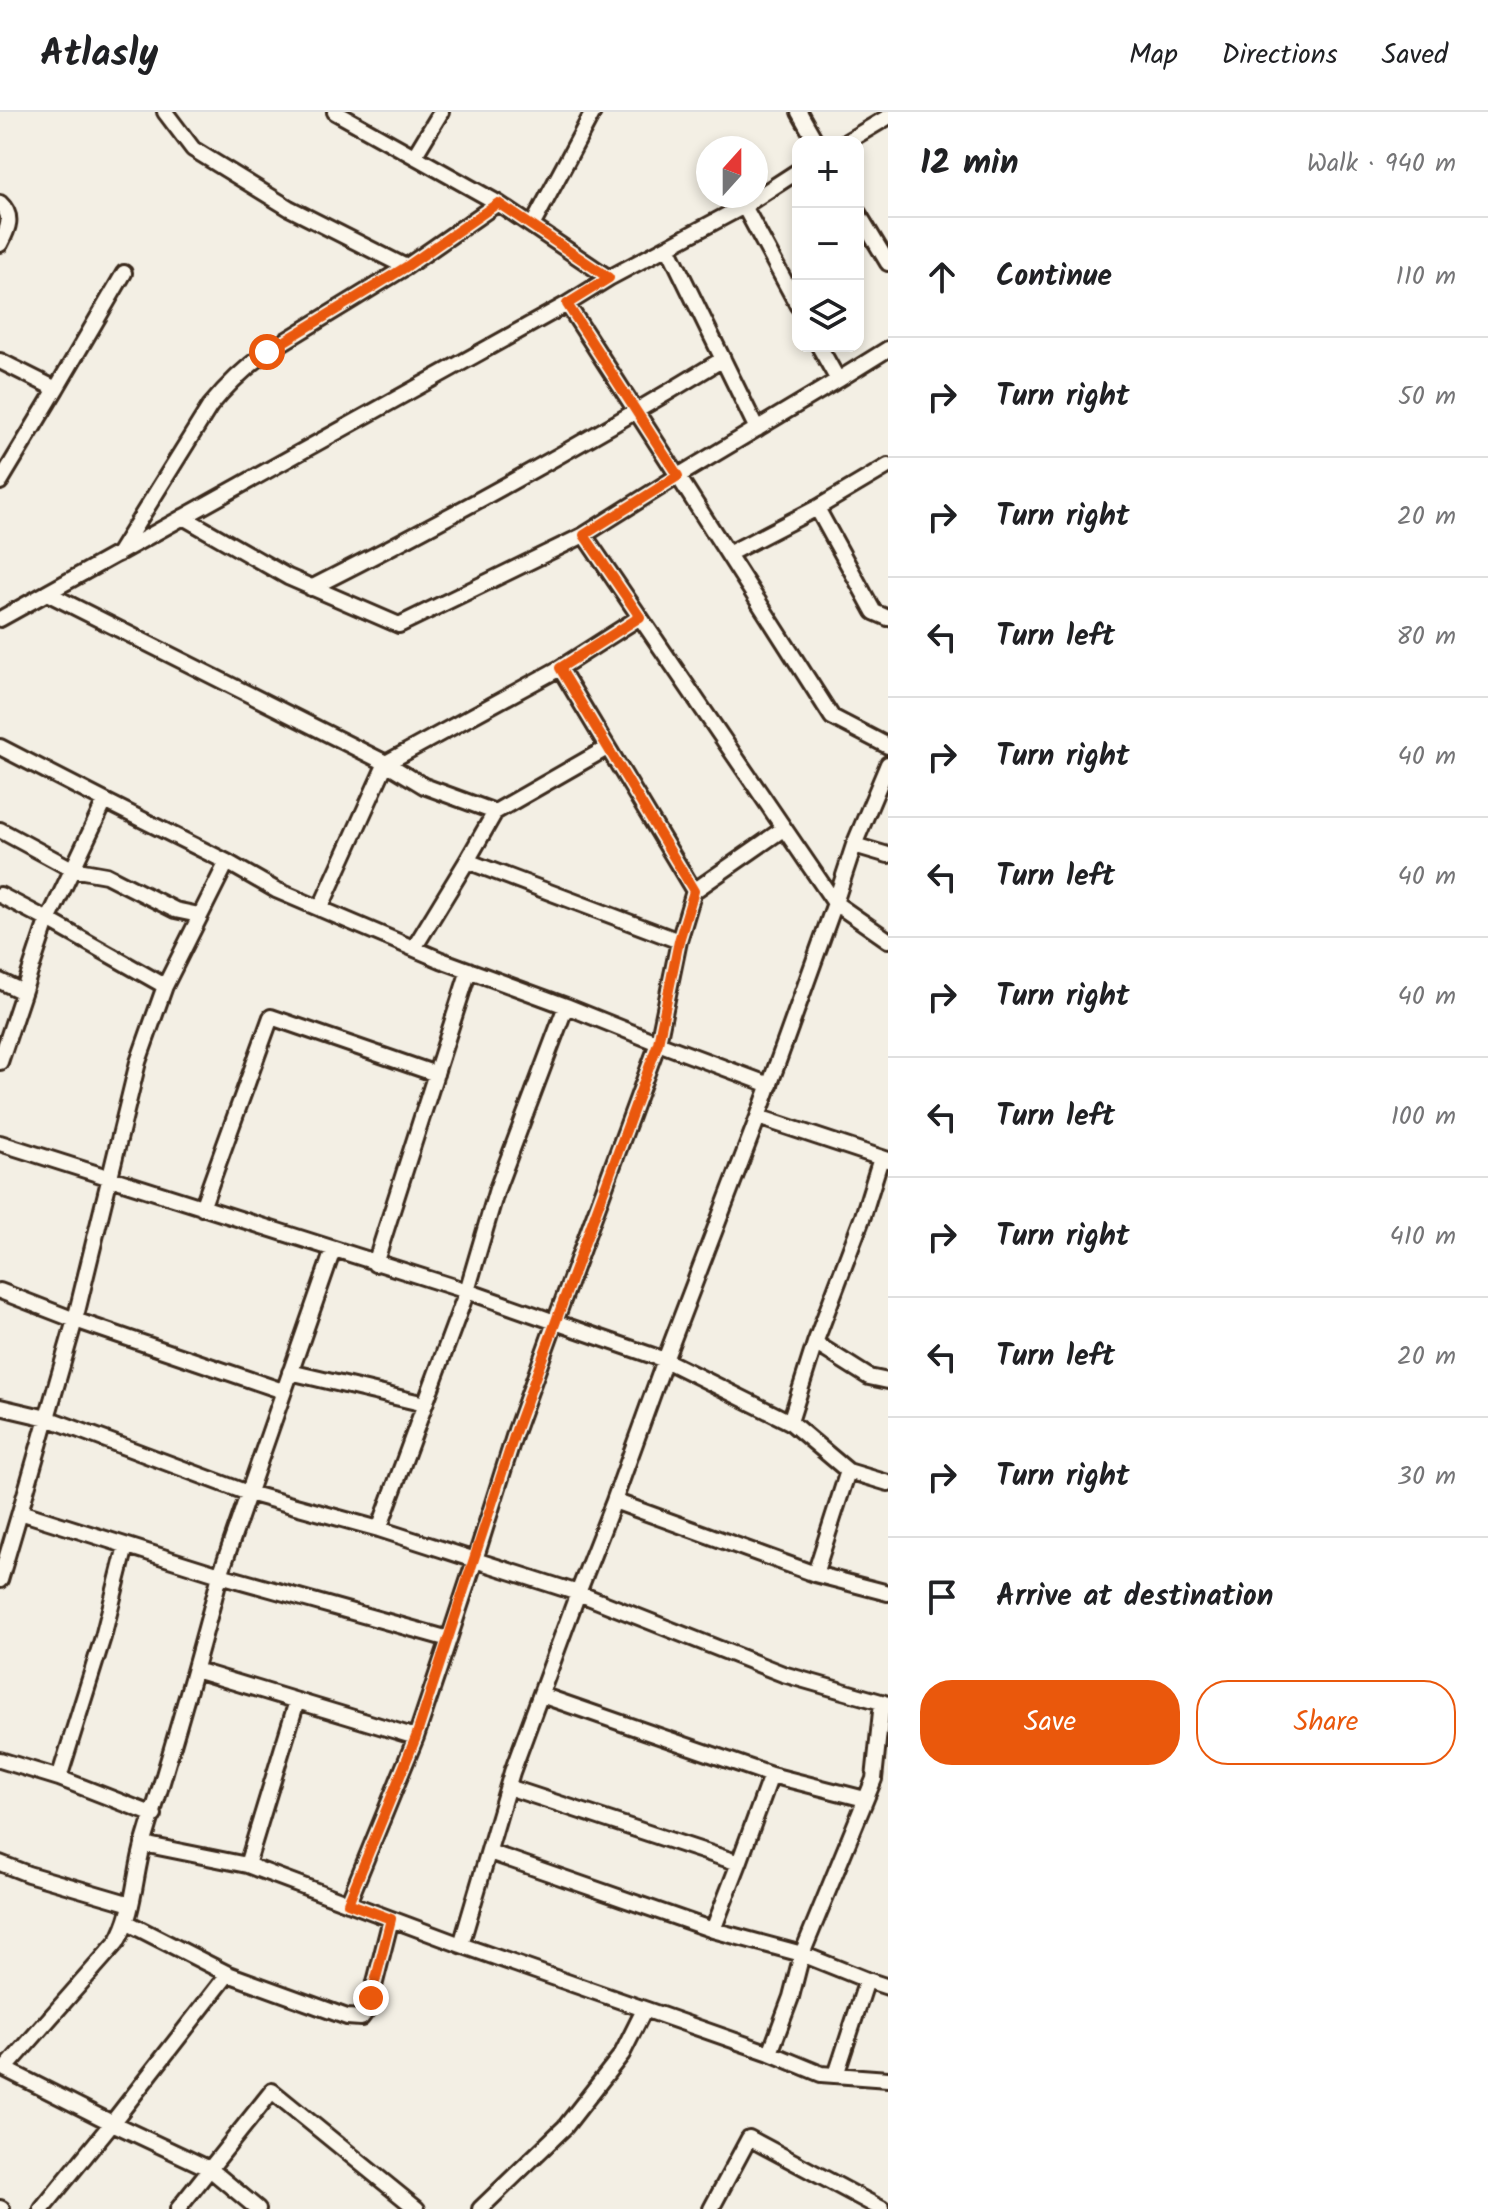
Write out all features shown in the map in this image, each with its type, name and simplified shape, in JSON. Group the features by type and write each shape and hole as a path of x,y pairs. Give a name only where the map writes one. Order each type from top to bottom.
{"street":[{"path":"165,112 193,149 289,208 406,267"},
{"path":"335,112 498,203 609,278"},
{"path":"415,155 441,112"},
{"path":"532,226 593,112"},
{"path":"799,112 813,136"},
{"path":"856,136 888,117"},
{"path":"768,190 792,175"},
{"path":"0,203 9,215 9,226 0,244"},
{"path":"117,554 197,425 226,386 267,352 406,267 498,203"},
{"path":"1,616 740,208"},
{"path":"745,208 792,295"},
{"path":"864,220 883,242 888,263"},
{"path":"668,247 757,429"},
{"path":"1,477 124,273"},
{"path":"567,304 832,717 888,746"},
{"path":"183,517 288,577 399,625 584,535 888,349"},
{"path":"822,352 838,380"},
{"path":"311,588 574,448 723,359"},
{"path":"0,361 56,389"},
{"path":"728,554 817,508 888,466"},
{"path":"817,508 874,612 888,618"},
{"path":"584,535 835,903 888,940"},
{"path":"47,593 386,763 424,786 495,812"},
{"path":"320,909 386,763 560,668 640,617"},
{"path":"560,668 694,891"},
{"path":"0,747 276,890 469,970 770,1085"},
{"path":"414,948 495,812 607,748"},
{"path":"461,1945 508,1787 541,1695 770,1085 854,845 888,764"},
{"path":"0,1062 48,920 105,801"},
{"path":"348,1903 416,1737 516,1430 658,1043 679,941 694,891 783,829"},
{"path":"0,830 72,869 106,875 175,910 199,915"},
{"path":"854,845 888,855"},
{"path":"467,861 679,941"},
{"path":"0,1580 75,1320 138,1062 165,986 227,862"},
{"path":"0,895 165,986"},
{"path":"375,1264 469,970"},
{"path":"0,981 23,992"},
{"path":"379,1529 467,1291 497,1189 566,1006"},
{"path":"202,1208 271,1017 436,1074"},
{"path":"758,1117 885,1159 815,1343 790,1422"},
{"path":"0,1143 467,1291 665,1360 790,1422 848,1471 888,1483"},
{"path":"258,2209 210,2169 3,2067 123,1932 143,1844 154,1815 220,1575 333,1250"},
{"path":"0,1291 283,1391"},
{"path":"815,1343 869,1377 888,1381"},
{"path":"290,1372 425,1404"},
{"path":"0,1407 47,1418 248,1493 379,1529 578,1593 783,1674 885,1703 881,1781 865,1799 802,1954 791,1997 770,2053"},
{"path":"815,1574 848,1471"},
{"path":"614,1501 815,1574 888,1593"},
{"path":"20,1512 220,1575 449,1639"},
{"path":"59,1778 103,1637 126,1546"},
{"path":"195,1670 416,1737"},
{"path":"541,1695 771,1775 865,1799"},
{"path":"247,1865 297,1701"},
{"path":"0,1760 59,1778 154,1815"},
{"path":"713,1930 771,1775"},
{"path":"508,1787 739,1863"},
{"path":"143,1844 247,1865 821,2074 888,2079"},
{"path":"489,1852 713,1930 802,1954 888,1987"},
{"path":"0,1863 131,1904"},
{"path":"123,1932 347,2017 361,2018 371,1998 391,1919"},
{"path":"42,2209 228,1974"},
{"path":"836,2075 867,1980"},
{"path":"480,2209 565,2127 622,2054 644,2010"},
{"path":"178,2209 272,2091 417,2209"},
{"path":"711,2209 749,2138 882,2209"}],"route":[{"path":"267,352 406,267 498,203 609,278 567,304 678,476 584,535 640,617 560,668 694,891 679,941 658,1043 516,1430 416,1737 348,1903 391,1919 371,1998"}]}
